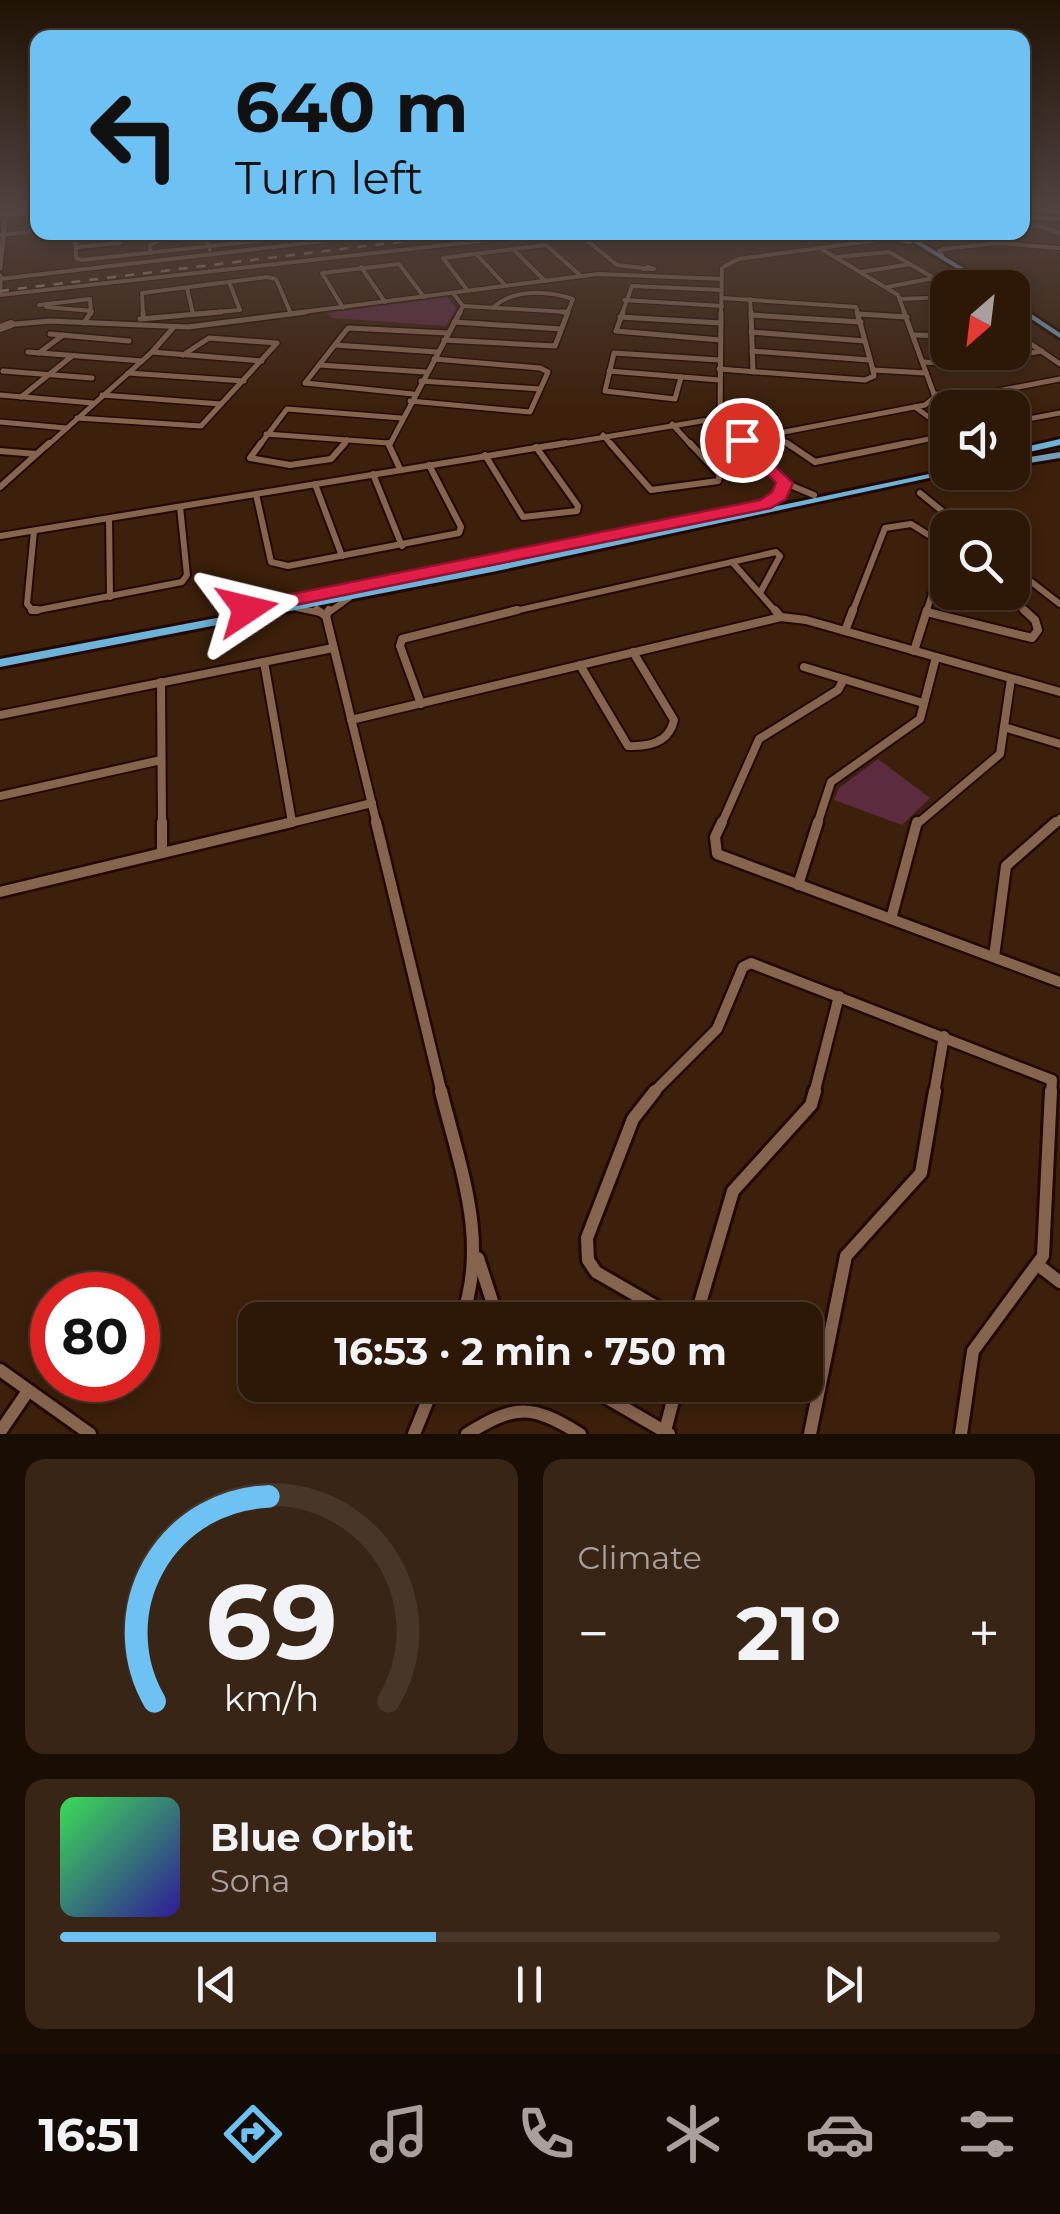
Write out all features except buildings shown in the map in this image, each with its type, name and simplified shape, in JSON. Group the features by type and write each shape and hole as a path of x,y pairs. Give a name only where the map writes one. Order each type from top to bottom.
{"highway":[{"path":"0,654 452,570 814,494 930,475"},
{"path":"0,662 354,596 930,475"}],"main road":[{"path":"0,294 1,278"},
{"path":"1030,313 1060,333"},
{"path":"0,325 10,324"},
{"path":"1030,453 1060,447"},
{"path":"1030,453 1060,447"}],"street":[{"path":"0,294 164,276"},
{"path":"322,276 343,308"},
{"path":"367,276 385,302"},
{"path":"409,276 424,297"},
{"path":"455,276 468,291"},
{"path":"497,276 506,286"},
{"path":"539,276 544,281"},
{"path":"10,324 43,320 174,328 582,276"},
{"path":"683,276 722,280"},
{"path":"722,276 720,418 798,492 814,494"},
{"path":"868,276 901,300 932,390"},
{"path":"887,287 934,278 931,276"},
{"path":"142,317 142,293 276,279 291,314"},
{"path":"229,282 244,320"},
{"path":"720,340 618,333 624,300 632,286 722,290"},
{"path":"187,288 192,314"},
{"path":"453,293 464,306 567,312"},
{"path":"335,345 543,368 548,372 535,408 526,412 306,385 319,365 335,345 350,327 552,347 573,299 508,297 494,308"},
{"path":"84,323 92,310 90,298 38,306 92,310"},
{"path":"719,369 865,380 874,376 856,308 722,298"},
{"path":"624,300 722,306"},
{"path":"750,300 753,372"},
{"path":"901,300 930,300"},
{"path":"400,470 388,443 464,306"},
{"path":"130,326 142,317 240,310"},
{"path":"858,314 907,317"},
{"path":"751,315 861,322"},
{"path":"620,316 721,322"},
{"path":"454,322 561,329"},
{"path":"2,484 174,328"},
{"path":"752,332 865,340"},
{"path":"50,334 128,340 110,358"},
{"path":"914,334 930,334"},
{"path":"38,353 63,335"},
{"path":"76,418 192,428 204,423 276,343 209,338 184,355"},
{"path":"1030,343 1060,364"},
{"path":"752,351 869,360"},
{"path":"923,362 964,364 1042,351"},
{"path":"28,352 142,361"},
{"path":"152,352 262,361"},
{"path":"681,376 679,396 672,399 607,393 612,354 617,352 720,360"},
{"path":"21,397 73,356"},
{"path":"319,365 426,372"},
{"path":"873,370 926,373"},
{"path":"609,371 719,380"},
{"path":"4,372 92,378"},
{"path":"128,373 244,382"},
{"path":"1000,390 1060,379"},
{"path":"421,381 540,390"},
{"path":"0,395 93,403"},
{"path":"102,395 221,404"},
{"path":"742,440 930,402"},
{"path":"915,407 930,419"},
{"path":"347,440 335,456 324,461 300,464 250,459 281,412 290,409 400,418"},
{"path":"1030,419 1060,413"},
{"path":"0,536 720,418"},
{"path":"0,422 66,428"},
{"path":"604,436 651,490 718,481 720,475 672,424"},
{"path":"266,434 388,443"},
{"path":"775,434 804,458 815,462 930,437"},
{"path":"485,455 523,518 577,511 578,506 536,447"},
{"path":"0,451 36,454"},
{"path":"256,494 272,564 280,567 402,546 462,530 428,465"},
{"path":"373,474 402,546"},
{"path":"765,504 782,491 781,478"},
{"path":"315,484 342,556"},
{"path":"920,493 941,510"},
{"path":"34,532 29,610 186,580 180,506"},
{"path":"109,518 110,597"},
{"path":"844,631 885,528 905,522 920,525 930,533"},
{"path":"422,704 400,646 406,636 778,554 760,593"},
{"path":"732,562 781,617"},
{"path":"1030,581 1060,604"},
{"path":"326,616 334,605 354,596"},
{"path":"914,651 930,602"},
{"path":"291,608 316,610 326,616 483,1280 494,1302"},
{"path":"927,612 1032,638 1038,625 1022,610"},
{"path":"352,720 781,617 1060,692"},
{"path":"0,715 333,648"},
{"path":"580,665 628,746 663,740 672,733 674,720 633,652"},
{"path":"798,885 831,782 918,722 936,657"},
{"path":"264,662 292,822"},
{"path":"804,668 924,703"},
{"path":"844,679 840,688 759,738 715,836 714,849 722,858 1060,982"},
{"path":"891,919 916,823 996,758 1012,679"},
{"path":"161,682 162,853"},
{"path":"1004,728 1060,744"},
{"path":"0,796 161,760"},
{"path":"0,892 372,803"},
{"path":"994,956 1006,866 1060,819"},
{"path":"646,1302 596,1272 586,1249 636,1114 717,1029 747,964 758,964 1052,1080 1044,1245 1038,1264 973,1351 960,1434"},
{"path":"700,1302 734,1192 811,1105 839,996"},
{"path":"810,1434 846,1256 921,1173 944,1036"},
{"path":"469,1302 477,1254"},
{"path":"1038,1264 1060,1282"},
{"path":"0,1370 90,1434"},
{"path":"0,1432 28,1391"},
{"path":"414,1434 427,1402"},
{"path":"614,1402 667,1433 673,1402"},
{"path":"468,1434 525,1406 541,1410 580,1434"}],"shaded area":[{"path":"448,297 456,309 446,326 332,318 328,313"},
{"path":"878,759 930,798 902,825 834,800 839,788"}],"railway":[{"path":"0,291 123,276"}],"route":[{"path":"247,609 490,563 765,504 780,495 784,483 742,440"}]}
